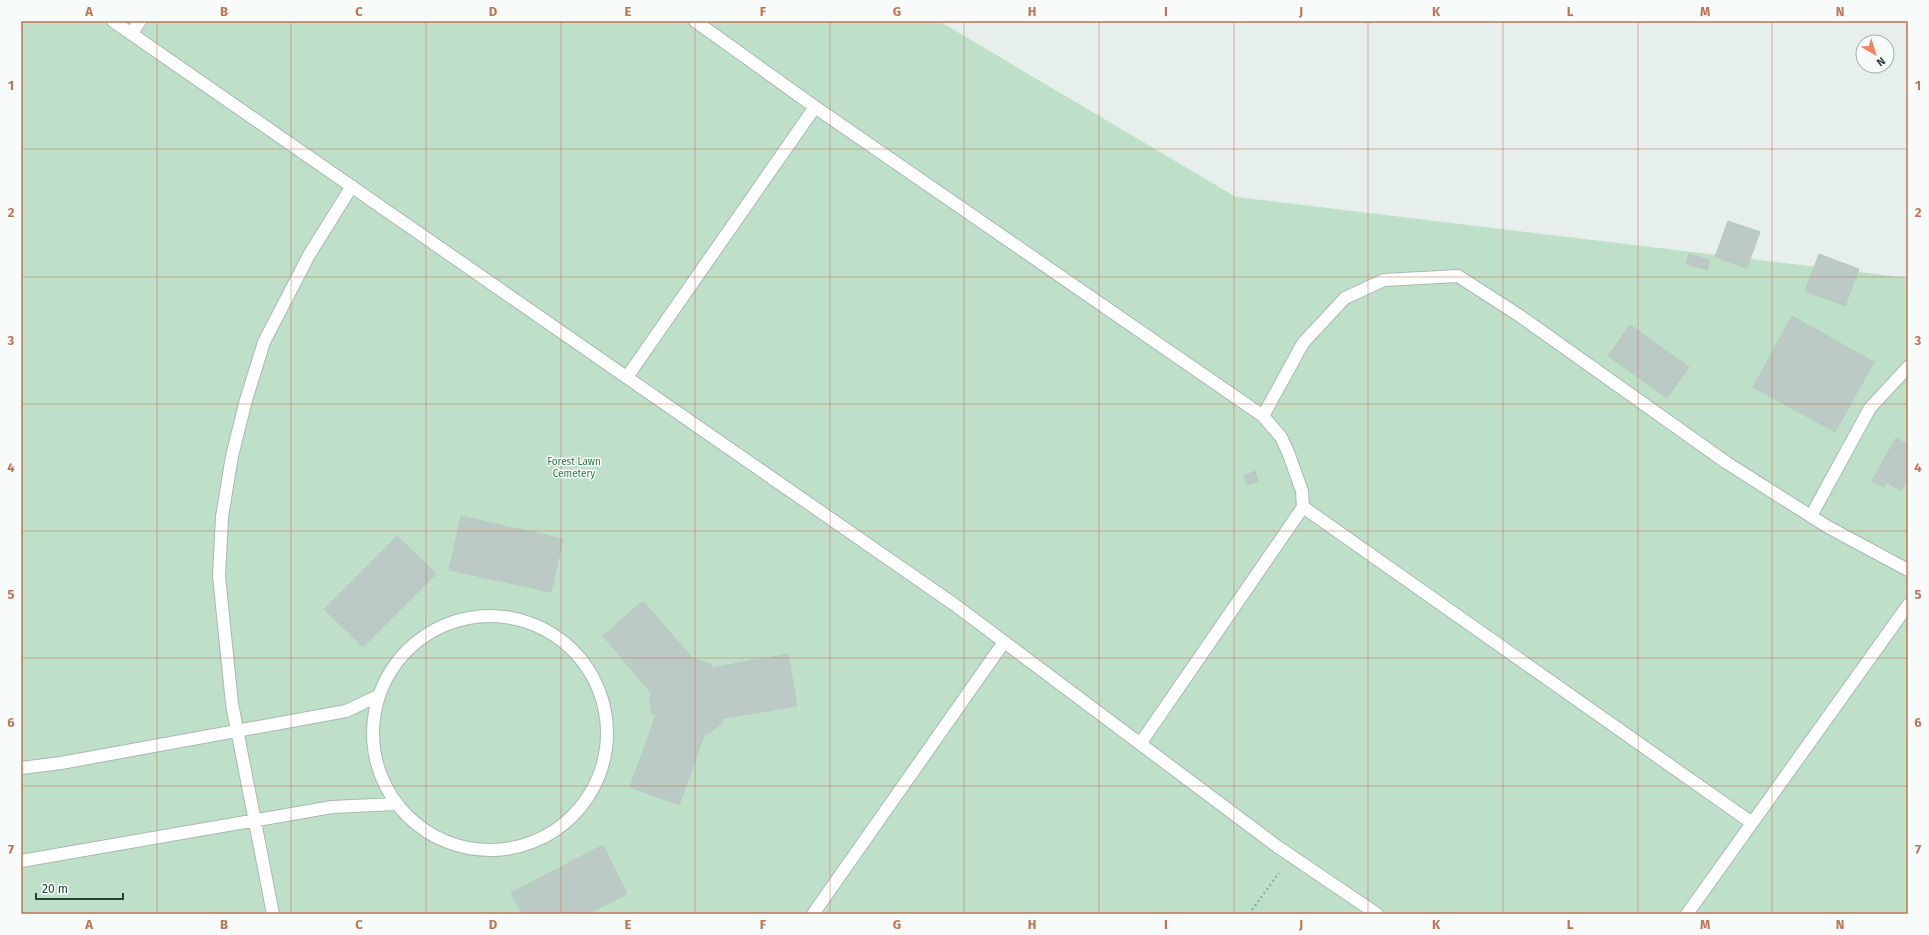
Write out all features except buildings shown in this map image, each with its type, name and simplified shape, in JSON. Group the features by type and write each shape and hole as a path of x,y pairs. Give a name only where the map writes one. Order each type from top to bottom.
{"lane":[{"path":"113,21 955,605 1291,856 1377,914"},
{"path":"131,34 140,21"},
{"path":"695,21 815,106 1263,416 1281,437 1302,491 1303,506 1140,744"},
{"path":"627,377 815,106"},
{"path":"273,914 232,704 219,576 222,517 232,456 246,400 264,342 309,255 352,186"},
{"path":"1263,416 1303,343 1345,298 1384,280 1458,276 1520,316 1727,463 1811,516 1908,570"},
{"path":"1811,516 1870,408 1908,367"},
{"path":"1303,506 1752,823"},
{"path":"1687,914 1908,605"},
{"path":"482,616 510,618 517,619 549,632 576,653 595,681 606,714 606,749 597,782 578,811 551,833 519,847 485,851 451,844 420,828 396,804 381,780 374,752 372,724 378,696 394,666 418,641 448,624 482,616"},
{"path":"813,914 1004,642"},
{"path":"21,768 61,763 346,711 378,696"},
{"path":"21,861 332,807 396,804"}],"path":[{"path":"1249,914 1291,856"}],"green space":[{"name":"Forest Lawn Cemetery","path":"21,21 939,21 1236,197 1908,278 1908,914 21,914"}]}
